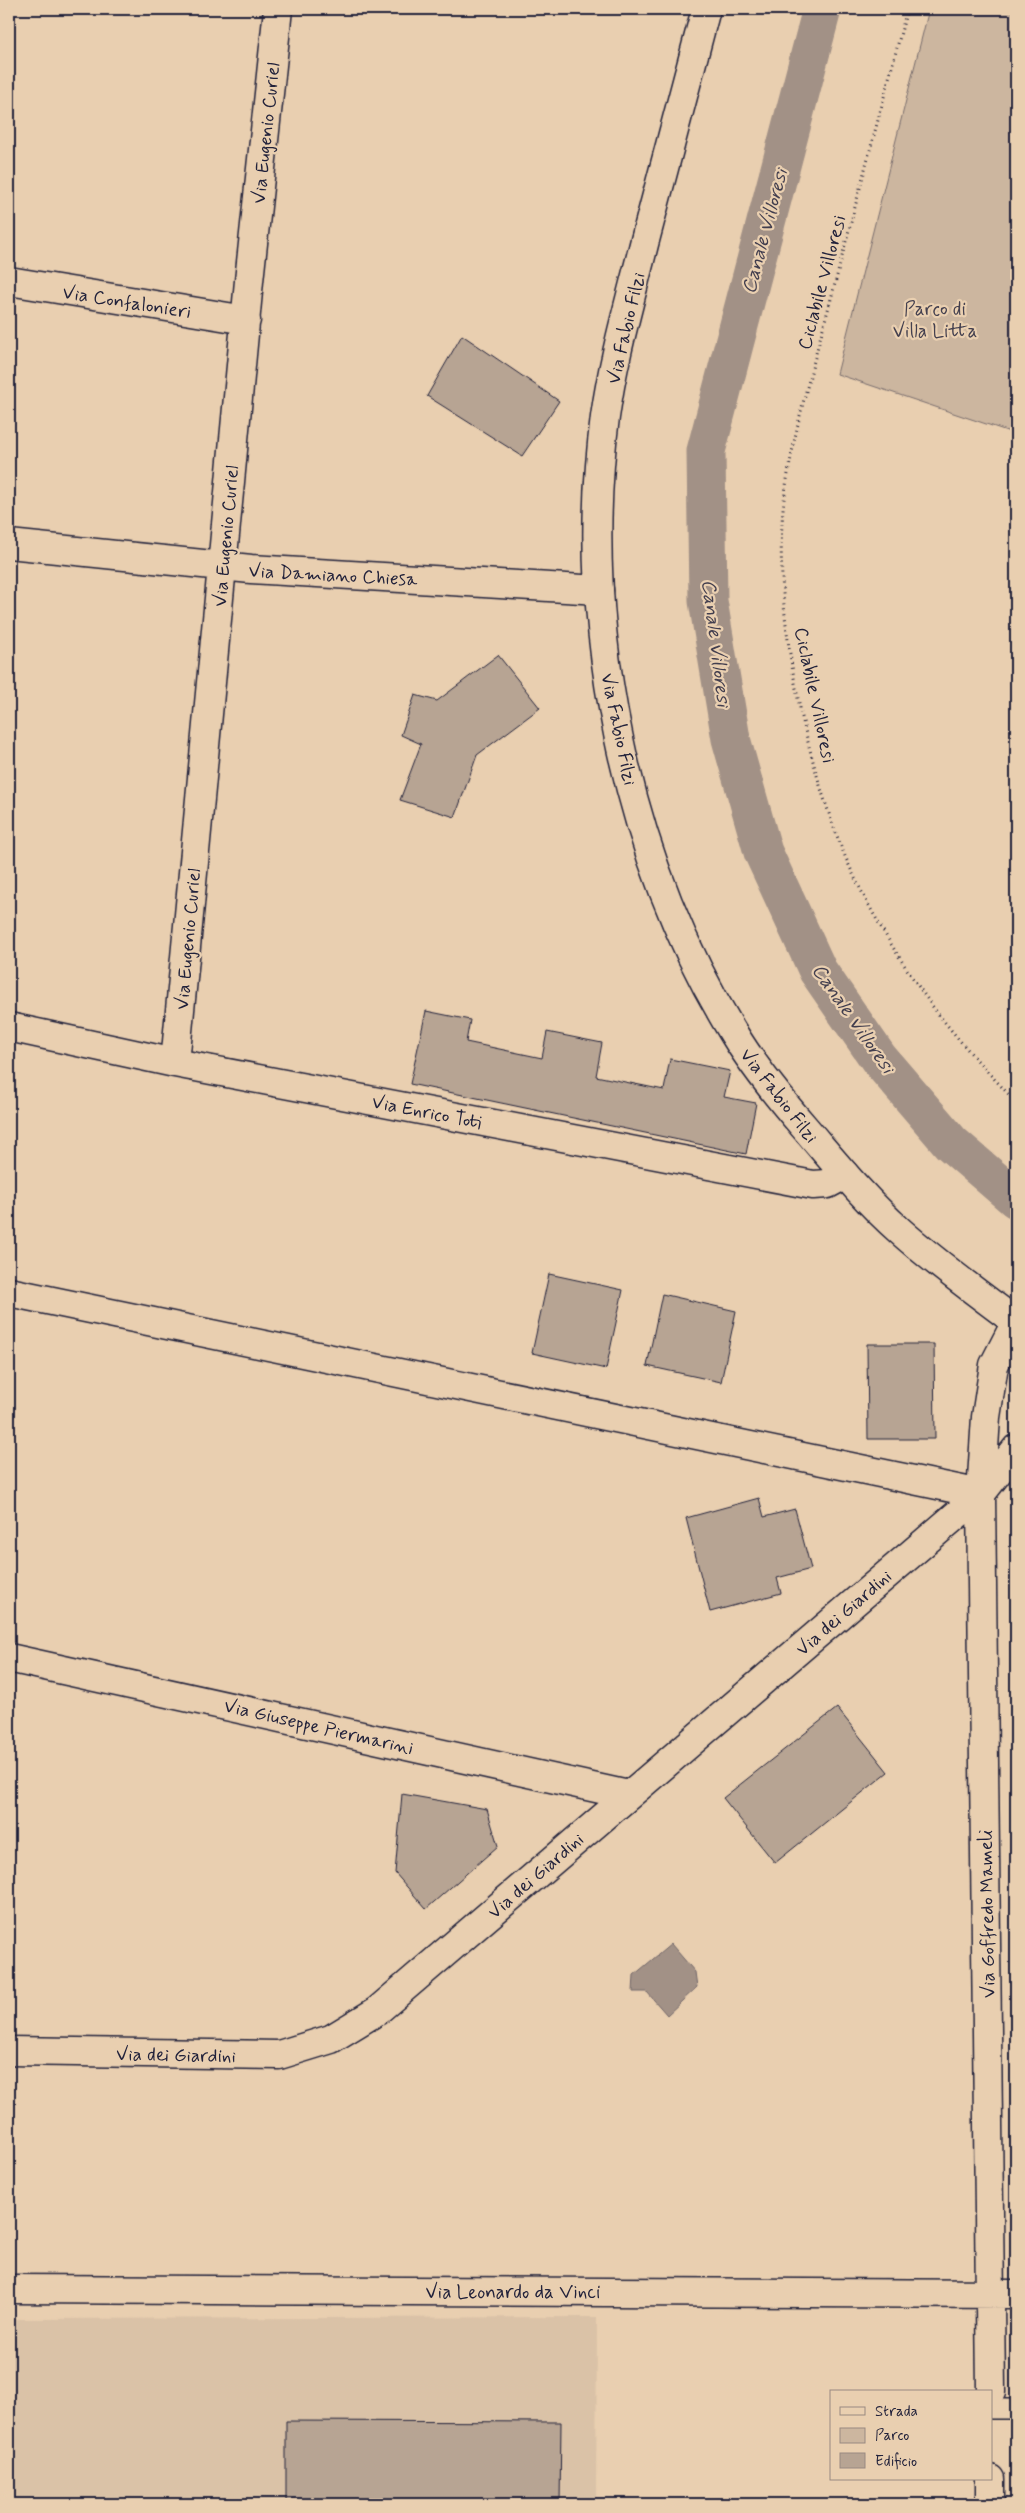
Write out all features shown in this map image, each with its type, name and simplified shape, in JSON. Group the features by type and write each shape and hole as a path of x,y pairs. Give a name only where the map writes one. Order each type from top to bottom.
{"street":[{"name":"Via Eugenio Curiel","path":"175,1063 246,320 278,9"},
{"name":"Via Fabio Filzi","path":"706,9 624,324 605,417 598,517 599,590 608,683 622,757 656,869 692,960 735,1037 787,1106 845,1175 899,1230 971,1290 1016,1322"},
{"name":"Via Confalonieri","path":"9,281 246,320"},
{"name":"Via Damiano Chiesa","path":"9,544 222,567 599,590"},
{"name":"Via Enrico Toti","path":"9,1028 175,1063 813,1185 828,1184 845,1175"},
{"path":"9,1292 981,1494 1016,1449"},
{"name":"Via Goffredo Mameli","path":"991,2390 1003,2294 981,1494 986,1416 994,1365 1016,1322"},
{"name":"Via dei Giardini","path":"9,2051 278,2055 331,2039 377,2011 981,1494"},
{"name":"Via Giuseppe Piermarini","path":"9,1658 628,1795"},
{"name":"Via Leonardo da Vinci","path":"9,2289 1003,2294"},
{"path":"990,2480 990,2504"}],"lane":[{"path":"992,2409 1016,2409"}],"path":[{"name":"Ciclabile Villoresi","path":"908,9 800,415 784,502 782,573 790,660 813,758 839,842 872,909 921,991 974,1057 1016,1102"}],"shaded area":[{"path":"671,1944 695,1972 697,1987 667,2015 647,1992 633,1992 634,1975"},
{"path":"597,2317 596,2504 9,2504 9,2319"}],"green space":[{"name":"Parco di Villa Litta","path":"929,9 1016,9 1016,434 837,374"}],"building":[{"path":"462,335 559,401 522,456 427,396"},
{"path":"498,655 540,708 477,755 455,817 400,800 421,744 401,735 415,695 437,701"},
{"path":"426,1011 470,1020 466,1042 542,1058 547,1032 602,1043 596,1076 664,1090 670,1059 730,1071 724,1097 756,1103 746,1154 410,1084"},
{"path":"549,1274 623,1290 606,1369 532,1353"},
{"path":"662,1294 736,1311 721,1382 647,1366"},
{"path":"867,1344 934,1344 935,1439 868,1439"},
{"path":"759,1498 764,1517 795,1509 811,1569 777,1578 781,1593 710,1612 686,1518"},
{"path":"837,1708 888,1772 775,1863 723,1798"},
{"path":"402,1794 487,1809 498,1846 426,1909 395,1873"},
{"path":"286,2421 561,2422 560,2504 286,2504"}],"waterway":[{"name":"Canale Villoresi","path":"822,9 706,451 708,601 731,739 763,852 818,971 879,1059 951,1143 1016,1199"}]}
